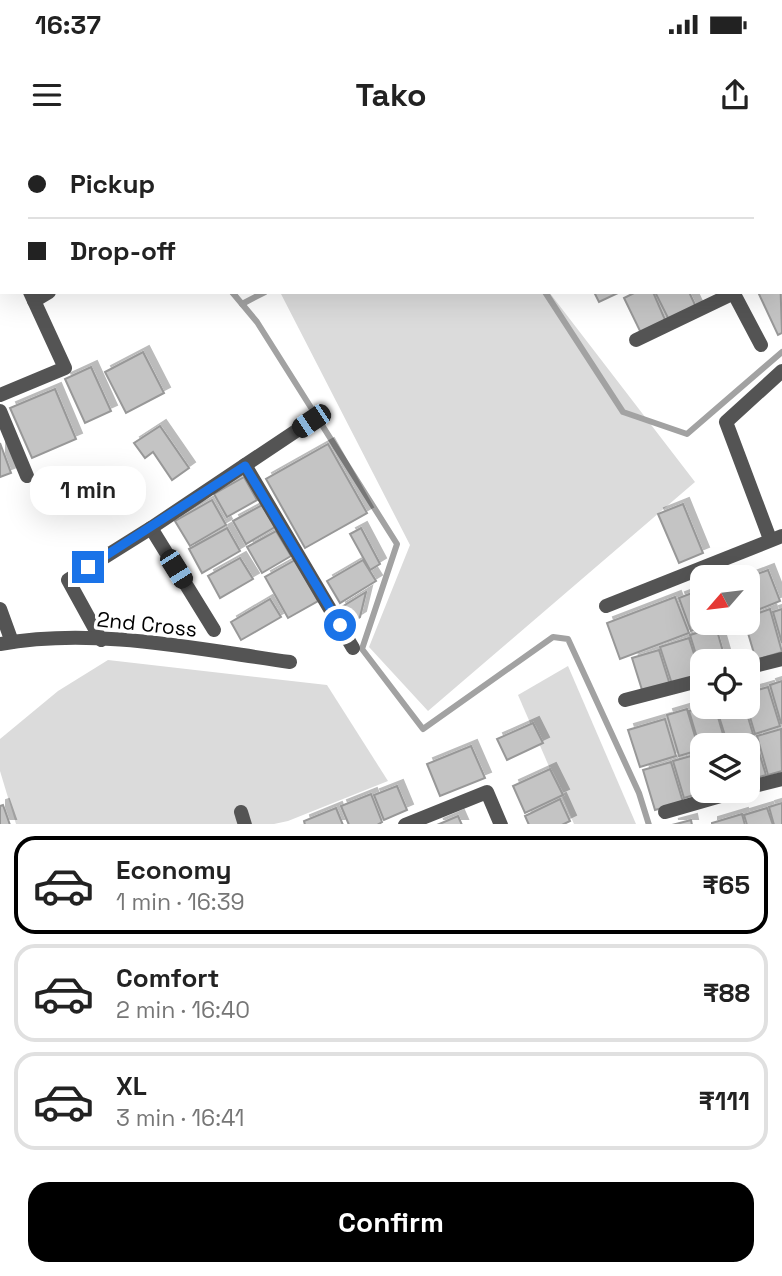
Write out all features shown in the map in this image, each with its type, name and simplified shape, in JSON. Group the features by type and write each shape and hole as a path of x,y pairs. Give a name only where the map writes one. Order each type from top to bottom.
{"street":[{"path":"636,340 731,294"},
{"path":"734,294 761,345"},
{"path":"0,396 65,368 32,297"},
{"path":"606,606 776,538 726,422 782,371"},
{"path":"0,411 27,476"},
{"path":"101,639 68,580 311,421"},
{"path":"245,466 353,648"},
{"path":"150,528 214,630"},
{"path":"0,609 6,643"},
{"name":"2nd Cross","path":"6,643 72,638 101,639 290,662"},
{"path":"760,665 782,659"},
{"path":"625,700 690,683"},
{"path":"760,785 782,779"},
{"path":"405,824 487,792 500,824"},
{"path":"665,812 696,803"}],"shaded area":[{"path":"281,294 551,294 695,482 428,711 369,647 410,545"},
{"path":"108,660 327,685 388,781 288,821 274,824 16,824 0,771 0,739 58,691"},
{"path":"568,666 636,824 574,824 518,695"}],"building":[{"path":"595,294 616,294 599,302"},
{"path":"632,294 654,294 666,322 641,333 624,298"},
{"path":"656,294 690,294 696,307 669,320"},
{"path":"759,294 781,294 782,333 778,335"},
{"path":"143,352 164,393 126,413 105,372"},
{"path":"91,367 111,411 85,423 65,379"},
{"path":"55,389 76,439 32,458 10,408"},
{"path":"160,426 189,468 172,480 153,452 145,458 134,443"},
{"path":"0,443 11,473 0,477"},
{"path":"328,444 367,513 305,548 266,479"},
{"path":"244,477 257,500 227,517 214,494"},
{"path":"212,500 226,525 190,546 175,521"},
{"path":"683,504 703,553 679,563 658,514"},
{"path":"262,505 275,527 246,544 233,521"},
{"path":"227,528 240,551 202,573 189,549"},
{"path":"361,528 380,564 370,570 350,534"},
{"path":"276,531 291,556 262,573 247,547"},
{"path":"240,558 253,579 220,598 208,576"},
{"path":"295,560 318,601 288,618 265,577"},
{"path":"363,560 376,581 340,603 327,581"},
{"path":"768,570 780,601 760,609 760,573"},
{"path":"366,592 360,617 349,624 340,608"},
{"path":"690,594 690,628 679,598"},
{"path":"675,597 689,633 620,659 607,623"},
{"path":"270,599 281,617 241,640 231,622"},
{"path":"770,609 782,652 760,659 760,649 753,649 749,635 760,635 760,612"},
{"path":"782,609 782,643 773,612"},
{"path":"690,635 718,635 722,649 694,649"},
{"path":"689,638 692,649 690,649 690,679 672,684 660,647"},
{"path":"659,650 670,685 643,693 632,658"},
{"path":"782,681 782,723 781,723 770,685"},
{"path":"768,687 780,726 755,733 751,719 760,719 760,689"},
{"path":"687,709 694,733 690,733 690,753 679,756 667,715"},
{"path":"665,719 676,756 640,767 628,730"},
{"path":"691,719 719,719 723,733 696,733"},
{"path":"720,719 749,719 753,733 724,733"},
{"path":"533,723 543,743 507,760 497,739"},
{"path":"781,729 782,771 768,775 760,747 760,735"},
{"path":"471,746 485,778 440,796 427,764"},
{"path":"690,756 690,796 684,798 673,761"},
{"path":"760,756 766,775 760,777"},
{"path":"671,762 683,802 655,810 643,770"},
{"path":"550,769 563,795 525,813 513,786"},
{"path":"397,786 407,810 384,820 374,795"},
{"path":"371,794 382,822 349,824 341,806"},
{"path":"560,799 570,821 564,824 529,824 525,816"},
{"path":"782,803 782,824 774,824 769,807"},
{"path":"3,805 10,824 0,824 0,806"},
{"path":"336,808 343,824 305,824 304,821"},
{"path":"767,808 773,824 747,824 744,815"},
{"path":"742,814 745,824 712,824"},
{"path":"458,816 462,824 439,824"},
{"path":"691,820 692,824 676,824"}],"waterway":[{"path":"234,294 257,322 397,544 362,649 423,729 553,637 568,639 639,793 649,824"},
{"path":"242,304 261,294"},
{"path":"546,294 623,412 687,434 782,352"}],"route":[{"path":"88,567 245,466 340,625"}]}
